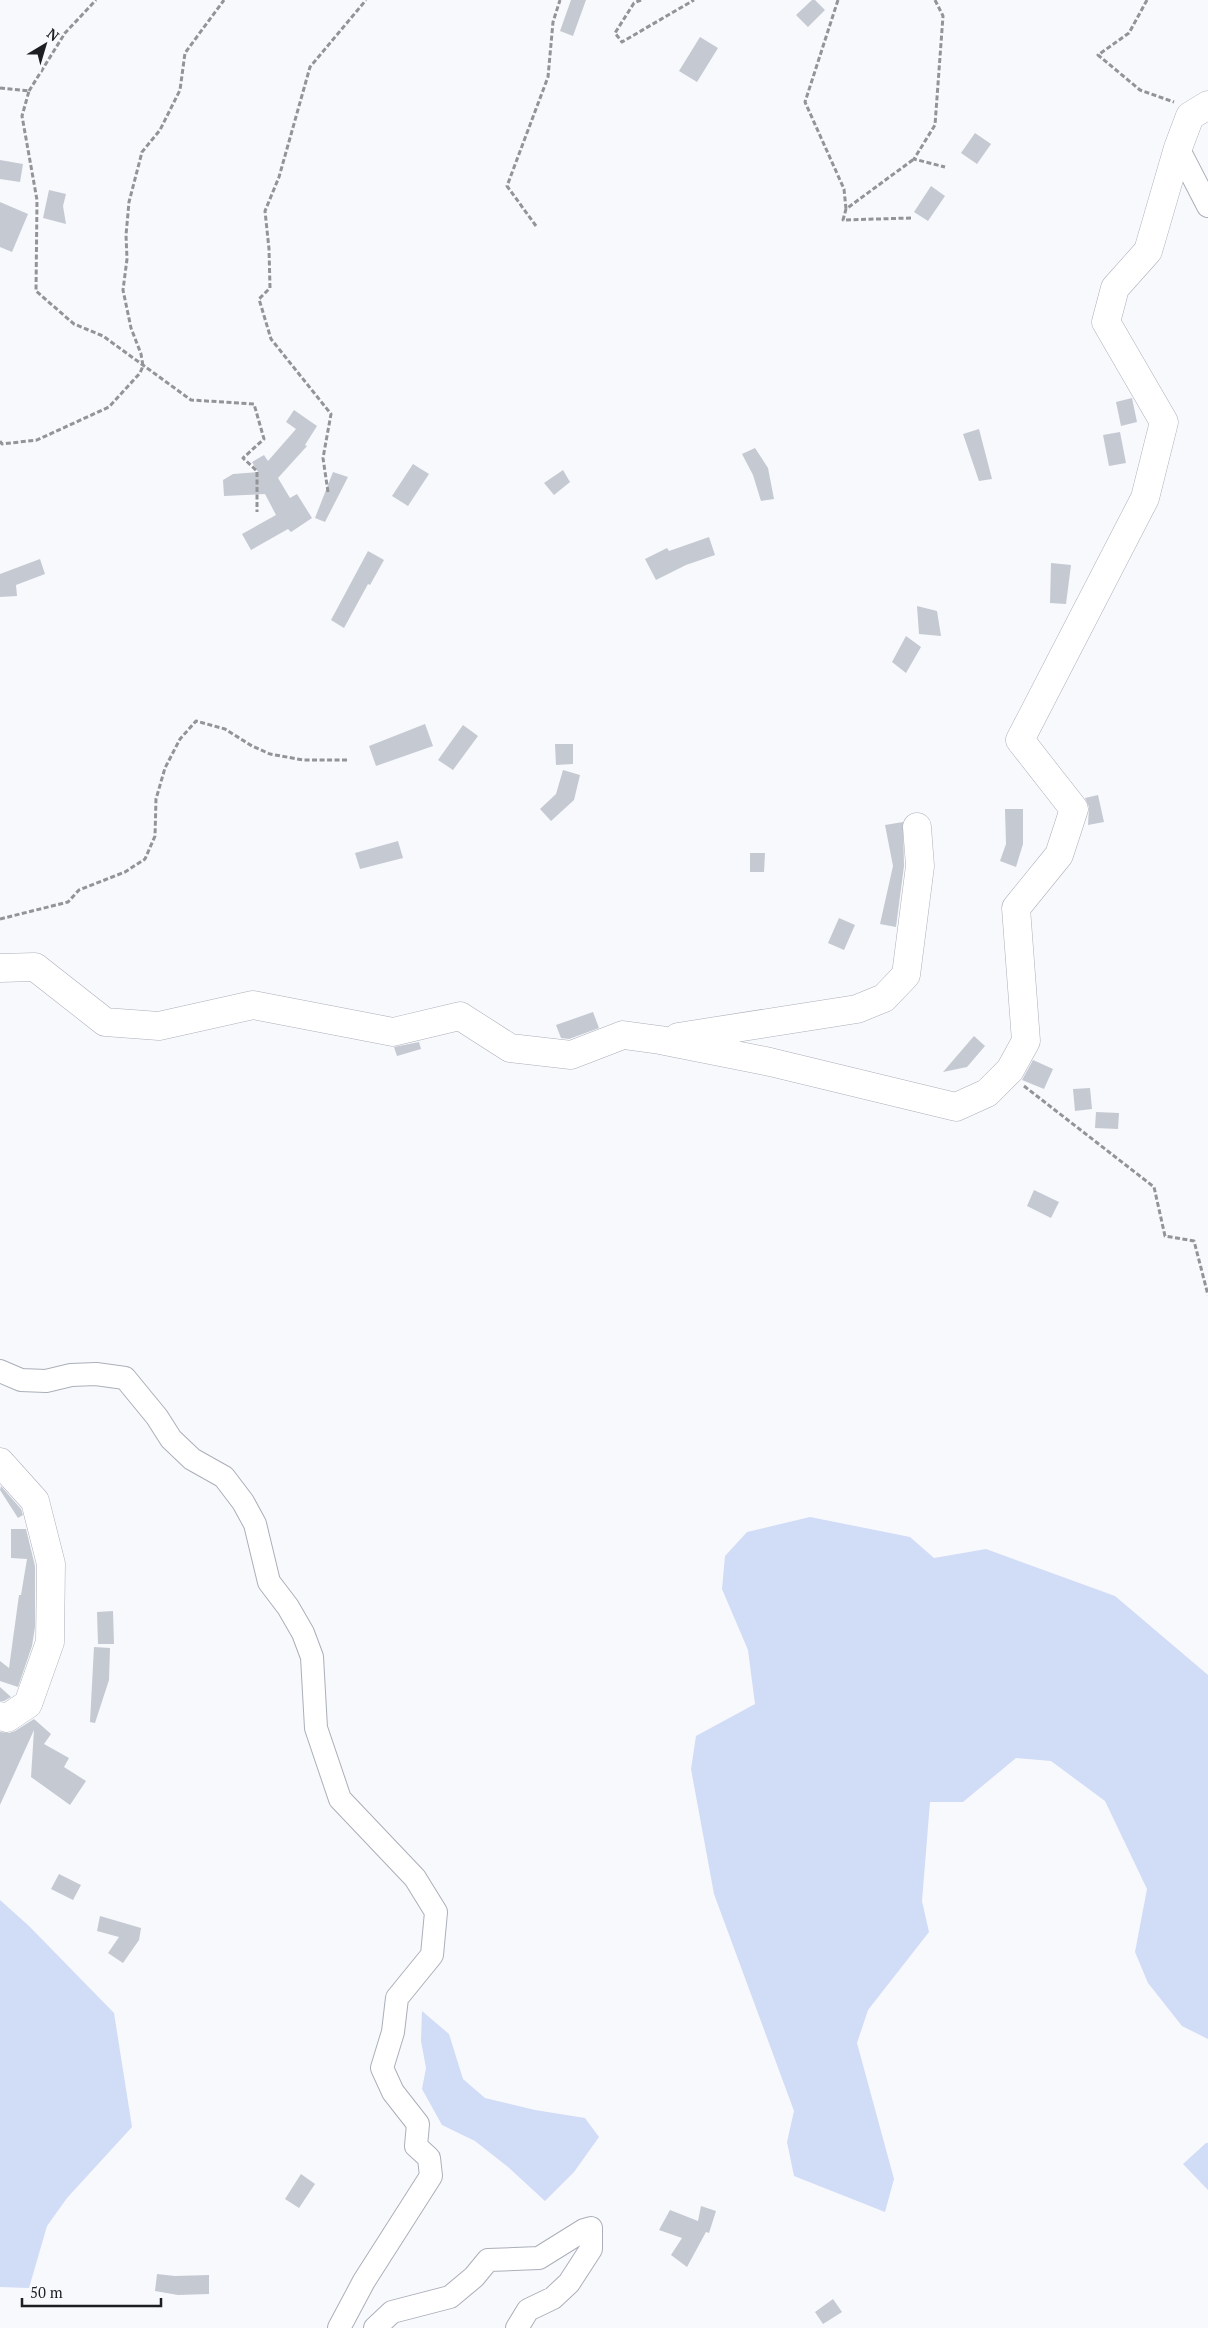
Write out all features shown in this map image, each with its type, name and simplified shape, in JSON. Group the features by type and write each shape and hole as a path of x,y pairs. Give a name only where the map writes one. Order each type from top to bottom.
{"main road":[{"path":"0,968 35,967 105,1022 159,1026 253,1005 393,1032 460,1016 510,1048 571,1055 623,1035 660,1040 770,1062 956,1107 987,1093 1010,1070 1026,1041 1016,908 1059,855 1074,809 1020,740 1145,498 1164,422 1106,322 1115,288 1148,251 1178,148 1199,111"},
{"path":"660,1040 857,1009 884,998 906,975 920,866 917,827"},
{"path":"0,1462 35,1501 51,1564 51,1574 50,1642 28,1704 7,1718 0,1716"}],"street":[{"path":"1178,148 1208,206"},
{"path":"0,1371 21,1380 46,1381 71,1375 96,1374 125,1378 157,1417 171,1439 192,1459 224,1476 243,1502 255,1524 269,1582 288,1607 303,1633 312,1657 316,1728 340,1799 415,1878 436,1912 432,1956 397,1998 393,2032 382,2068 394,2092 418,2124 416,2146 429,2158 431,2176 364,2281 339,2328"},
{"path":"375,2328 392,2312 450,2297 474,2277 488,2260 539,2258 584,2230 591,2228 591,2250 569,2283 552,2298 528,2310 517,2328"}],"path":[{"path":"96,0 65,33 29,91 22,116 37,200 36,291 74,324 103,336 191,400 254,404 264,439 243,458 256,471 257,512"},
{"path":"0,441 2,444 37,440 109,407 140,373 143,366 141,354 131,328 123,290 127,259 126,235 129,202 142,152 160,130 180,90 185,53 224,0"},
{"path":"328,492 323,458 331,414 271,339 259,299 270,288 265,211 279,177 310,68 366,0"},
{"path":"536,226 507,186 548,77 553,22 560,0"},
{"path":"641,0 634,3 615,33 622,42 694,0"},
{"path":"838,0 805,102 844,190 846,209 843,220 911,218"},
{"path":"846,209 914,159 935,125 943,16 935,0"},
{"path":"1147,0 1129,33 1098,55 1140,90 1199,111"},
{"path":"0,88 29,91"},
{"path":"914,159 945,167"},
{"path":"0,919 68,902 79,890 125,872 146,858 155,836 156,799 166,768 180,739 196,721 225,729 252,746 270,754 303,760 349,760"},
{"path":"1010,1070 1024,1086 1154,1187 1165,1236 1194,1241 1208,1295"}],"shaded area":[{"path":"810,1517 910,1537 934,1558 986,1549 1115,1596 1208,1675 1208,2039 1182,2026 1148,1983 1135,1952 1147,1889 1105,1801 1051,1761 1016,1758 963,1802 930,1802 922,1901 929,1932 868,2010 857,2043 894,2179 885,2212 794,2176 787,2142 794,2111 714,1894 691,1769 696,1736 755,1704 748,1650 722,1589 725,1556 747,1532"},
{"path":"0,1900 29,1926 114,2013 132,2127 67,2198 47,2226 29,2288 0,2287"},
{"path":"422,2011 449,2034 463,2079 485,2098 535,2110 585,2118 599,2137 574,2172 545,2201 508,2167 475,2141 442,2125 422,2089 426,2068 421,2041"},
{"path":"1208,2143 1208,2190 1183,2164"}],"building":[{"path":"571,0 586,0 573,36 560,31"},
{"path":"812,0 815,0 825,10 808,27 796,15"},
{"path":"700,37 718,48 697,82 679,71"},
{"path":"975,133 991,144 977,164 961,153"},
{"path":"0,160 23,164 20,182 0,179"},
{"path":"931,186 945,196 928,221 914,212"},
{"path":"49,190 66,194 63,206 66,224 43,218"},
{"path":"0,202 28,214 12,252 0,247"},
{"path":"1132,398 1137,422 1121,426 1116,402"},
{"path":"294,410 317,426 305,445 307,446 278,478 290,498 297,494 312,518 291,532 288,529 251,550 242,534 276,515 265,494 224,496 223,480 233,474 258,472 252,462 264,455 268,461 296,429 286,422"},
{"path":"979,429 992,479 979,481 963,434"},
{"path":"1120,432 1126,463 1109,466 1103,435"},
{"path":"755,448 768,468 774,499 761,501 753,475 742,454"},
{"path":"413,464 429,474 408,506 392,496"},
{"path":"563,470 570,482 554,495 544,483"},
{"path":"333,472 348,477 325,522 315,518"},
{"path":"709,537 715,555 686,565 656,580 645,559 667,548 669,551"},
{"path":"368,551 384,560 370,585 368,584 344,628 331,620"},
{"path":"40,559 45,574 16,585 17,596 0,597 0,574"},
{"path":"1051,563 1071,565 1066,604 1050,603"},
{"path":"917,606 937,611 941,636 919,634"},
{"path":"906,636 921,647 906,673 892,662"},
{"path":"425,724 433,746 376,766 369,746"},
{"path":"463,725 478,736 453,770 438,760"},
{"path":"555,744 573,744 573,764 556,765"},
{"path":"563,770 580,775 574,800 551,821 540,809 556,794"},
{"path":"1098,795 1104,822 1088,825 1089,807 1085,798"},
{"path":"1005,809 1023,809 1023,844 1016,867 1000,861 1006,844"},
{"path":"903,822 904,866 896,927 880,924 893,866 885,825"},
{"path":"398,841 403,858 360,869 355,853"},
{"path":"750,853 765,853 764,872 750,872"},
{"path":"839,918 855,925 844,950 828,943"},
{"path":"593,1012 599,1028 569,1039 561,1038 556,1025"},
{"path":"974,1036 985,1046 967,1067 943,1072"},
{"path":"419,1042 421,1049 397,1056 394,1047"},
{"path":"1033,1060 1053,1069 1044,1089 1022,1080"},
{"path":"1090,1088 1092,1109 1075,1111 1073,1089"},
{"path":"1096,1112 1119,1113 1118,1129 1095,1128"},
{"path":"1034,1190 1059,1202 1051,1218 1027,1206"},
{"path":"1,1486 21,1509 23,1515 18,1518 0,1490"},
{"path":"11,1529 26,1529 35,1566 35,1627 32,1646 18,1687 0,1681 0,1661 9,1668 19,1595 21,1595 27,1559 11,1558"},
{"path":"113,1611 114,1644 98,1644 97,1612"},
{"path":"94,1647 110,1648 109,1680 95,1723 90,1722"},
{"path":"0,1687 11,1697 0,1701"},
{"path":"34,1719 51,1734 44,1744 69,1758 64,1767 86,1781 70,1805 31,1777 34,1730 0,1805 0,1732 9,1733 15,1731"},
{"path":"59,1874 81,1885 73,1900 51,1889"},
{"path":"100,1916 141,1928 139,1940 123,1963 108,1953 119,1937 97,1931"},
{"path":"301,2174 315,2184 299,2208 285,2199"},
{"path":"701,2206 716,2211 709,2233 706,2232 687,2267 671,2255 682,2238 659,2230 670,2210 698,2221"},
{"path":"157,2274 175,2276 209,2275 209,2294 178,2295 155,2291"},
{"path":"833,2299 842,2312 823,2324 815,2312"}]}
